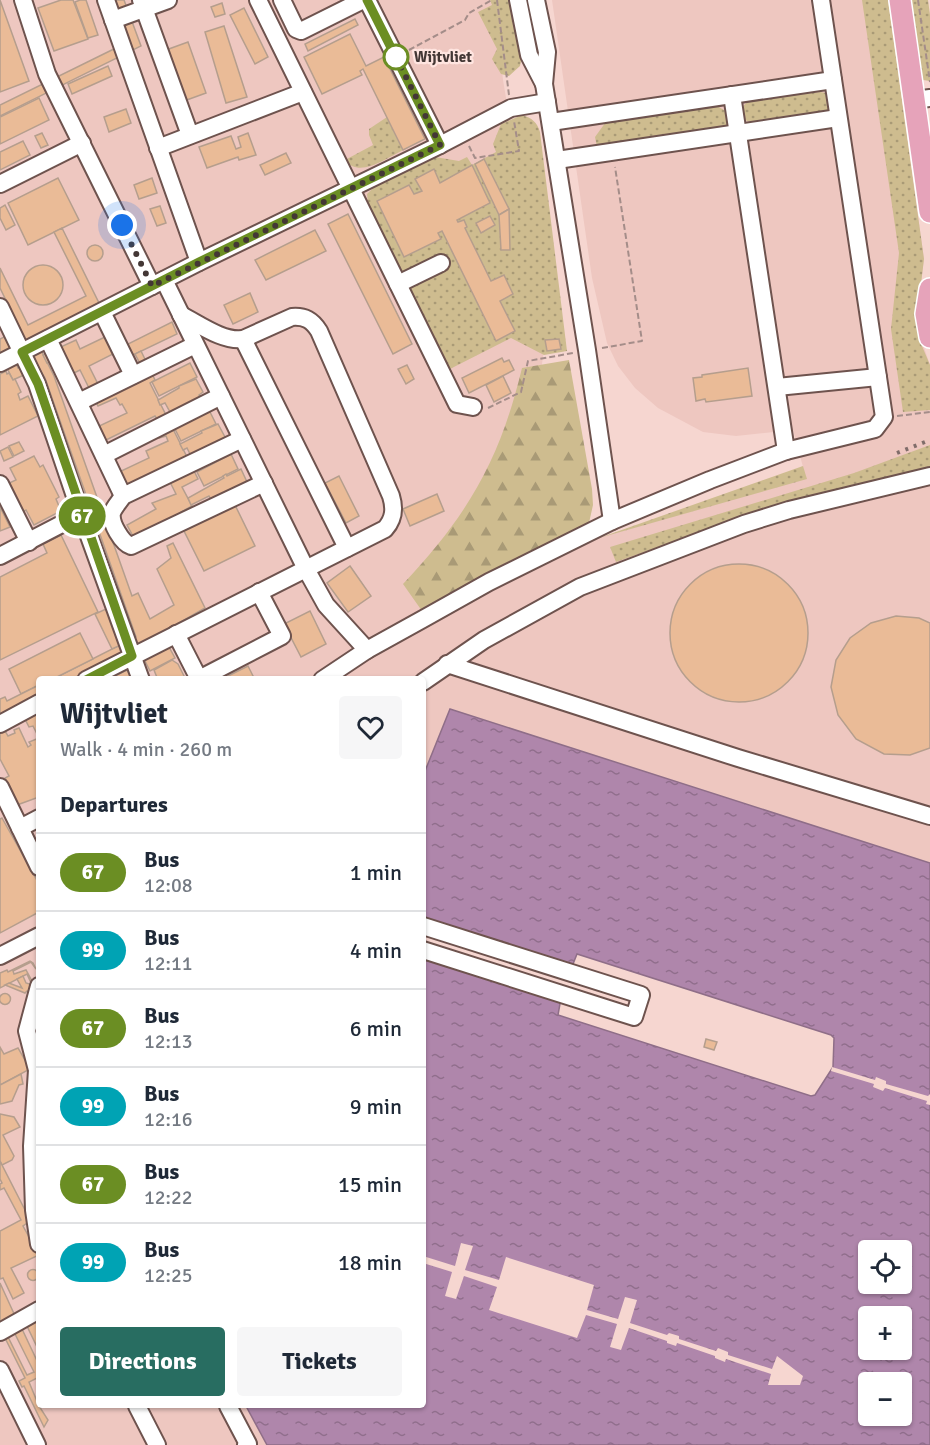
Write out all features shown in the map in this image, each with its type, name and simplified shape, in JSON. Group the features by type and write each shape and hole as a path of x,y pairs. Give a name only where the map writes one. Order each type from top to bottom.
{"main road":[{"path":"900,0 922,99 930,212"},
{"path":"930,289 926,314 930,337"}],"street":[{"path":"23,0 47,74 158,283 181,315 306,569 326,605 367,650"},
{"path":"106,0 199,262"},
{"path":"113,20 143,4 168,0"},
{"path":"258,0 457,404 473,407"},
{"path":"282,0 296,29 301,31 365,0 440,145"},
{"path":"518,0 529,55 544,84"},
{"path":"536,0 546,52 544,84 612,521"},
{"path":"328,676 367,650 489,582 612,521 786,451 875,429 884,417 821,0"},
{"path":"143,4 190,135"},
{"path":"551,122 833,80"},
{"path":"158,148 303,92"},
{"path":"732,95 786,451"},
{"path":"0,363 511,108 547,102"},
{"path":"557,160 838,118"},
{"path":"0,184 82,143"},
{"path":"398,284 441,262"},
{"path":"0,308 38,384 81,514 140,676"},
{"path":"102,312 133,375"},
{"path":"94,676 385,529 393,515 394,506 319,331 308,319 300,316 292,317 237,340 220,335 181,315"},
{"path":"48,339 123,496"},
{"path":"243,339 347,548"},
{"path":"79,402 195,345"},
{"path":"777,387 878,377"},
{"path":"104,455 221,396"},
{"path":"242,440 123,496 112,515 123,542 130,546 264,483"},
{"path":"426,680 484,640 580,587 744,524 789,510 930,476"},
{"path":"0,484 29,542"},
{"path":"0,556 81,514"},
{"path":"205,676 282,636 259,592"},
{"path":"176,634 197,676"},
{"path":"447,664 738,758 930,816"},
{"path":"0,724 36,706"},
{"path":"2,795 36,861"},
{"path":"20,828 36,820"},
{"path":"426,927 641,995 634,1017 426,951"},
{"path":"0,956 36,938"},
{"path":"36,997 27,1031 36,1066"},
{"path":"36,1085 32,1146 36,1224"},
{"path":"0,1332 36,1312"},
{"path":"0,1370 37,1445"},
{"path":"138,1408 157,1445"},
{"path":"229,1408 247,1445"}],"path":[{"path":"409,50 465,20 469,13 492,0"},
{"path":"918,0 930,82"},
{"path":"884,417 930,412"}],"shaded area":[{"path":"0,0 495,0 503,80 546,336 514,559 589,523 598,538 806,478 793,430 736,436 703,432 658,408 635,388 618,366 607,343 592,278 552,0 888,0 924,259 918,304 918,330 930,365 930,863 450,709 426,769 426,676 36,676 36,1408 247,1408 267,1445 0,1445"}],"green space":[{"path":"490,0 511,0 522,56 520,66 509,76 501,74 492,59 497,49 478,12 492,5"},
{"path":"862,0 888,0 924,259 917,317 922,346 930,365 930,410 903,412 891,329 899,253"},
{"path":"909,0 928,0 930,81 923,80 920,76"},
{"path":"820,92 830,97 829,110 751,122 743,117 744,105 749,101"},
{"path":"717,106 729,113 730,124 726,128 597,147 595,137 608,119"},
{"path":"522,115 534,121 540,132 567,351 544,355 511,338 448,370 368,203 367,194 374,187 435,157 459,161 467,157 472,165 496,152 493,144 501,124"},
{"path":"387,117 403,150 381,162 365,167 358,168 345,160 373,145 369,129"},
{"path":"569,360 592,489 593,505 589,523 502,565 422,611 403,584 446,534 479,485 503,431 522,368"},
{"path":"930,445 930,469 745,516 616,562 610,547 854,473"},
{"path":"803,466 807,479 599,538"}],"water":[{"path":"450,709 930,863 930,1445 267,1445 247,1408 426,1408 426,955 561,998 558,1015 811,1096 815,1095 833,1067 834,1038 831,1035 577,954 571,969 426,923 426,769"}],"pier":[{"path":"832,1067 875,1080 876,1077 886,1081 886,1084 928,1096 930,1094 930,1105 926,1104 927,1101 885,1088 883,1091 873,1087 874,1084 831,1071"},
{"path":"461,1243 473,1246 465,1270 499,1280 506,1257 594,1285 587,1310 618,1319 625,1297 637,1300 630,1323 667,1335 669,1333 679,1336 679,1339 716,1351 718,1348 728,1352 728,1355 772,1369 777,1356 803,1376 800,1385 768,1385 771,1374 726,1359 725,1362 715,1356 677,1343 676,1346 629,1328 621,1350 610,1347 617,1324 586,1315 577,1338 489,1310 497,1287 464,1276 456,1299 445,1296 452,1272 426,1264 426,1257 455,1266"}],"building":[{"path":"0,0 29,81 0,92"},
{"path":"61,0 73,0 88,39 54,51 38,8"},
{"path":"86,0 98,35 88,38 75,2"},
{"path":"115,0 124,0 141,46 0,116 0,105 128,42"},
{"path":"222,3 225,14 215,17 211,7"},
{"path":"244,8 268,57 255,64 230,15"},
{"path":"355,19 358,25 308,51 305,44"},
{"path":"224,26 247,97 226,103 205,32"},
{"path":"350,34 366,66 384,57 425,139 403,150 363,69 360,71 362,75 322,94 304,57"},
{"path":"188,42 206,93 184,101 166,50"},
{"path":"108,66 112,76 72,94 68,84"},
{"path":"39,98 49,120 0,144 0,117"},
{"path":"126,109 131,123 109,132 104,117"},
{"path":"42,133 48,145 41,148 35,136"},
{"path":"248,133 256,155 239,160 238,157 207,168 199,147 231,136 236,149 241,147 238,137"},
{"path":"23,141 30,155 0,170 0,152"},
{"path":"286,153 291,163 265,175 260,165"},
{"path":"484,159 509,209 499,215 475,164"},
{"path":"472,165 490,203 457,220 458,222 464,220 467,227 465,228 491,281 504,275 513,294 500,301 515,331 496,341 442,231 438,233 441,239 404,257 377,201 409,185 414,194 422,191 415,179 434,169 440,183"},
{"path":"58,178 79,220 28,245 8,203"},
{"path":"152,178 157,193 139,199 134,185"},
{"path":"5,205 15,225 6,230 0,218 0,208"},
{"path":"160,206 166,223 157,226 150,209"},
{"path":"509,209 510,250 501,250 499,215"},
{"path":"348,214 412,344 393,354 328,224"},
{"path":"490,216 495,225 481,233 476,223"},
{"path":"62,228 99,303 34,336 54,376 132,596 138,593 150,619 174,605 157,569 171,558 167,546 173,543 205,608 148,641 78,676 59,676 136,637 45,378 39,368 13,380 0,354 0,339 20,329 0,288 0,268 28,325 86,296 54,232","holes":["26,340 35,359 18,368 9,349"]},
{"path":"315,230 326,251 266,280 255,260"},
{"path":"95,245 103,253 95,261 87,253"},
{"path":"43,265 57,271 63,285 57,299 43,305 29,299 23,285 29,271"},
{"path":"250,293 258,312 233,324 224,305"},
{"path":"172,322 177,334 131,356 126,345"},
{"path":"107,336 115,353 89,366 103,394 145,373 135,354 141,351 155,380 150,383 198,479 182,487 192,506 181,512 183,515 134,538 127,525 156,509 152,503 176,494 170,482 126,486 119,472 149,458 146,451 168,441 166,436 159,438 153,426 159,422 155,416 104,441 97,427 127,413 122,404 120,405 116,398 98,406 80,370 74,373 66,356 54,363 53,361 47,363 43,355 76,340 80,349"},
{"path":"559,339 561,349 547,351 545,340"},
{"path":"502,358 504,362 509,360 514,370 469,393 462,378"},
{"path":"190,363 197,377 159,396 152,382"},
{"path":"407,365 414,379 406,384 398,369"},
{"path":"748,368 752,396 706,402 705,399 696,401 693,378"},
{"path":"6,371 13,380 15,379 21,392 18,394 20,400 28,396 38,416 0,435 0,374"},
{"path":"503,376 511,393 494,402 486,385"},
{"path":"196,379 203,392 199,395 201,397 170,412 165,403 160,405 158,400 179,386"},
{"path":"209,410 216,424 181,441 174,427"},
{"path":"218,424 225,437 221,440 223,442 192,458 187,448 183,450 180,444"},
{"path":"19,442 24,451 14,456 9,446"},
{"path":"8,447 13,457 4,461 0,451"},
{"path":"231,454 238,469 204,486 197,472"},
{"path":"34,456 40,467 43,465 59,497 56,499 61,511 34,525 26,510 21,513 7,484 16,480 10,468"},
{"path":"241,469 247,482 211,500 209,496 191,505 188,498 224,478 226,474 227,476"},
{"path":"339,476 359,516 346,523 325,483"},
{"path":"437,494 444,511 410,526 403,509"},
{"path":"235,505 255,546 204,571 184,531"},
{"path":"0,507 10,527 0,531"},
{"path":"61,535 98,612 0,660 0,577 47,553 43,544"},
{"path":"739,564 765,569 788,584 803,607 808,633 803,659 788,682 765,697 739,702 713,697 690,682 675,659 670,633 675,607 690,584 713,569"},
{"path":"350,566 371,596 348,612 327,583"},
{"path":"106,609 123,644 112,649 95,614"},
{"path":"310,611 326,644 301,657 284,624"},
{"path":"896,616 919,618 930,623 930,748 910,755 884,754 856,739 838,715 831,687 836,660 850,638 871,623"},
{"path":"80,633 93,659 59,676 36,676 36,686 21,694 9,669"},
{"path":"169,647 175,658 150,671 144,659"},
{"path":"172,660 178,664 184,676 156,676 154,670"},
{"path":"248,666 253,676 228,676"},
{"path":"127,670 130,676 115,676"},
{"path":"36,686 36,697 0,715 0,699 5,697 7,701"},
{"path":"36,714 36,732 33,726 29,727 25,719"},
{"path":"0,722 8,736 19,728 28,747 31,745 29,742 36,739 36,798 17,805 5,778 9,776 0,759"},
{"path":"2,818 36,879 36,914 0,933 0,819"},
{"path":"30,961 33,963 36,969 31,962 13,971 14,974 26,970 31,983 27,974 0,988 0,973 7,970 8,972"},
{"path":"23,976 26,983 36,986 36,993 27,991 25,993 5,985 9,983 22,988 17,979"},
{"path":"5,994 9,995 9,1003 5,1004 1,1003 0,999 1,995"},
{"path":"706,1039 717,1042 714,1050 704,1047"},
{"path":"0,1047 4,1054 18,1048 30,1069 0,1085"},
{"path":"21,1074 23,1084 19,1085 12,1101 0,1104 0,1085"},
{"path":"0,1114 14,1117 20,1127 3,1135 14,1156 12,1160 2,1165 0,1161"},
{"path":"0,1161 30,1221 23,1226 36,1250 36,1256 11,1268 24,1293 13,1299 3,1278 0,1279 0,1231 21,1220 4,1188 0,1190 2,1183"},
{"path":"29,1271 36,1271 36,1279 33,1280 29,1279 28,1275"},
{"path":"0,1283 16,1318 0,1325"},
{"path":"36,1319 36,1345 26,1324"},
{"path":"22,1329 36,1359 36,1378 29,1382 36,1399 36,1408 40,1408 48,1420 44,1427 24,1386 22,1387 19,1381 25,1378 5,1338 8,1337 27,1375 34,1372 14,1332"}],"railway":[{"path":"897,453 930,440"}],"bus line":[{"name":"67","path":"94,676 132,656 81,514 38,384 22,352 199,262 440,145 367,0"}],"place":[{"name":"Wijtvliet","path":"396,57"}],"route":[{"path":"122,225 152,286 440,145 396,57"}]}
